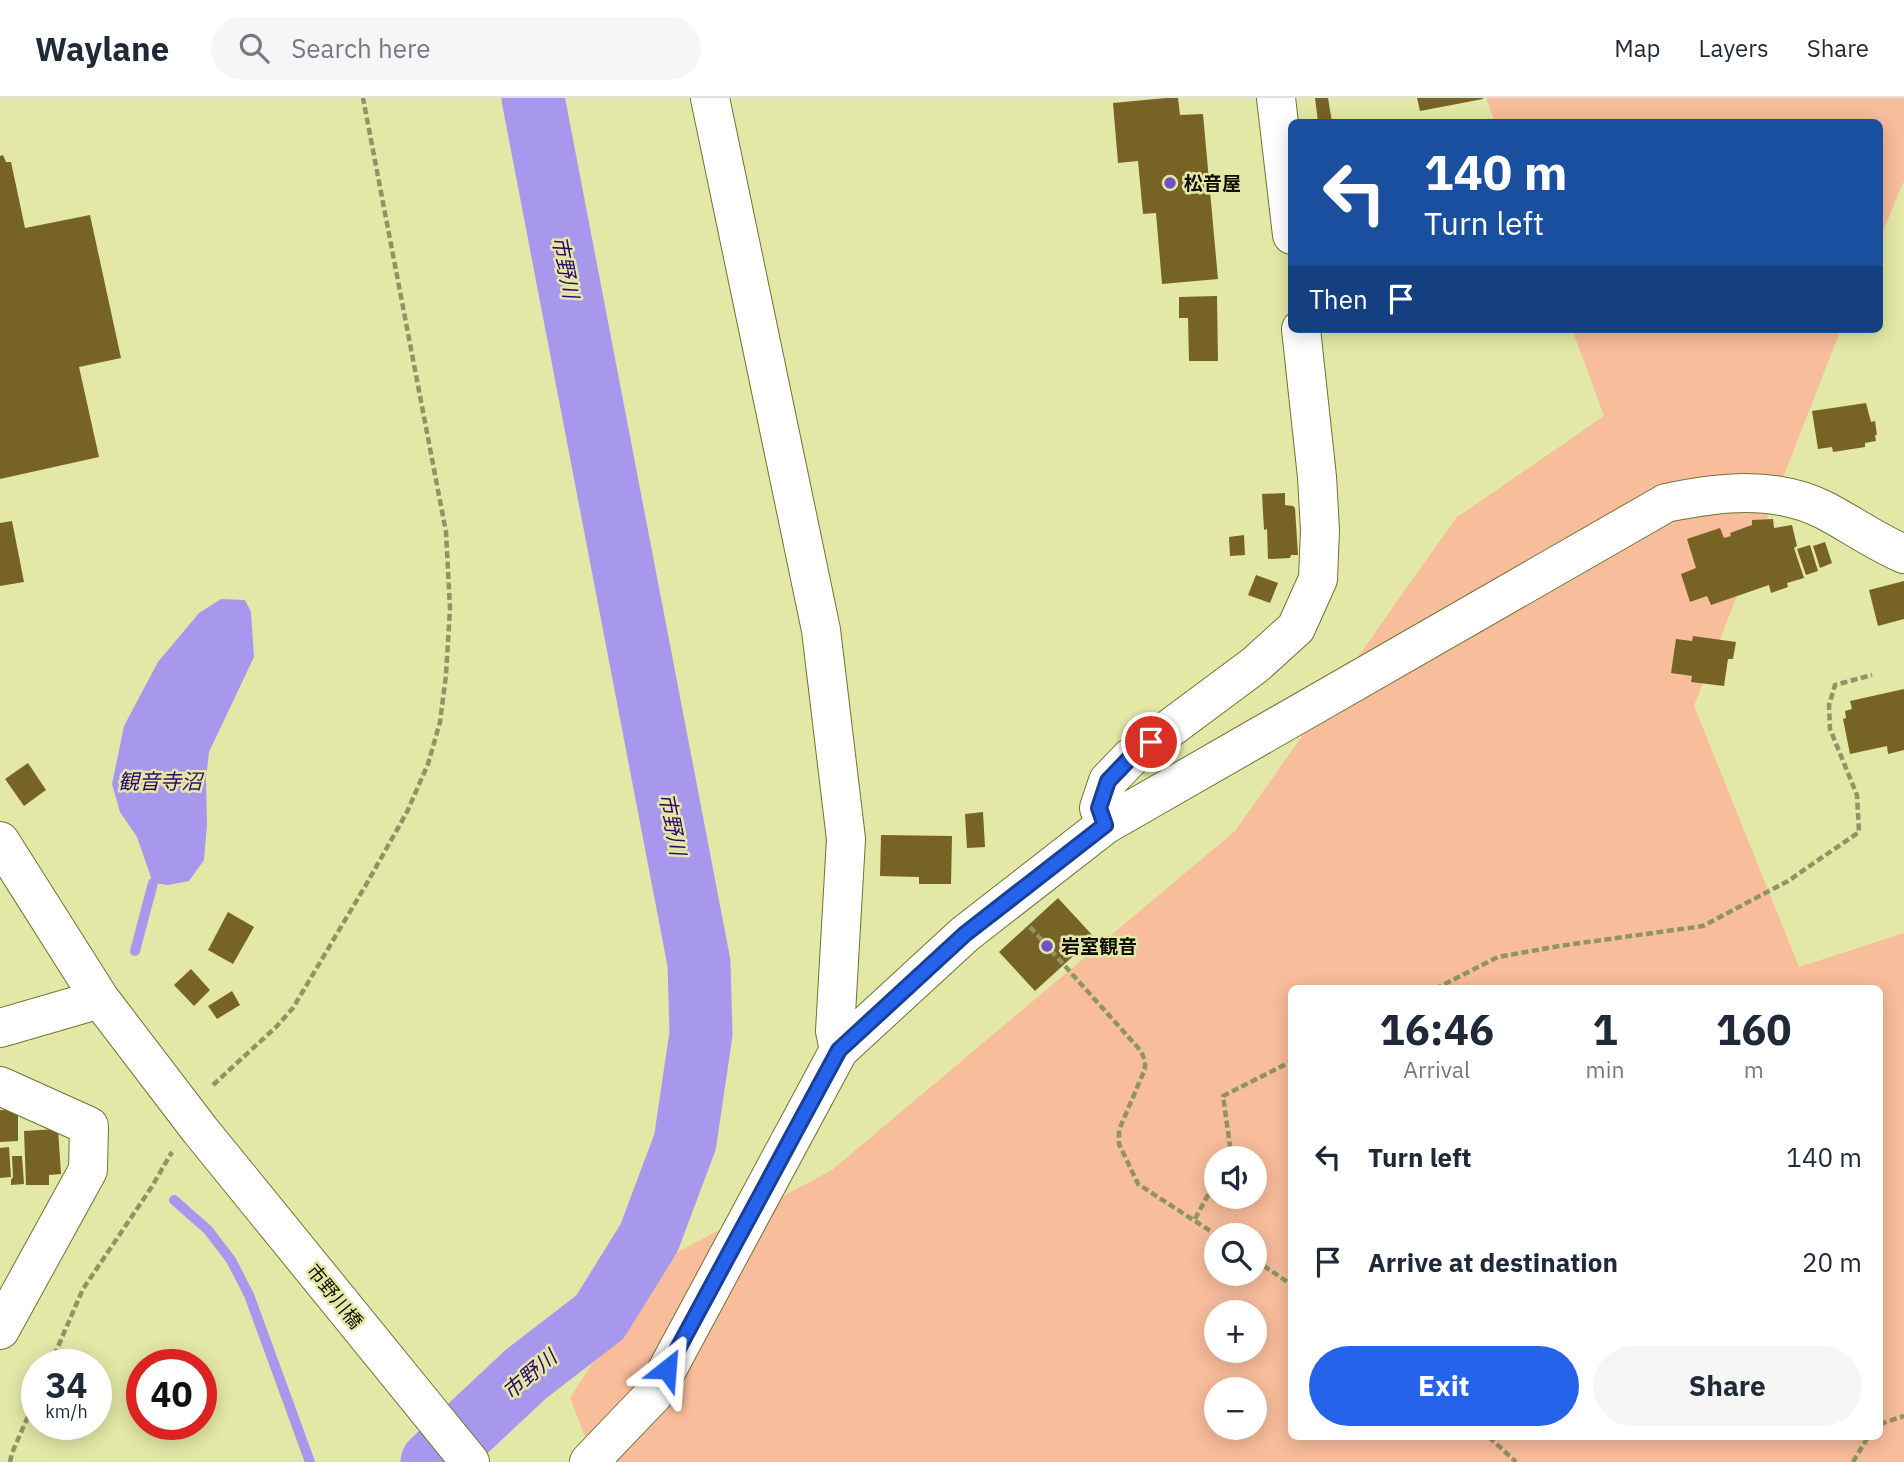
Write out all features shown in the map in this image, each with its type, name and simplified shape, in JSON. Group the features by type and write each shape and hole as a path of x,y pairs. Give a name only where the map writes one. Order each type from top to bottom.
{"street":[{"path":"710,98 821,630 846,839 835,1031 839,1050"},
{"path":"1276,98 1288,201"},
{"path":"1105,825 1099,808 1108,781 1130,758 1255,665 1296,628 1318,579 1318,490 1301,333"},
{"path":"589,1462 654,1394 839,1050 965,934 1105,825 1666,503 1705,495 1745,492 1784,496 1822,509 1904,554"},
{"name":"市野川橋","path":"0,841 100,999 196,1124 470,1462"},
{"path":"0,1028 100,999"},
{"path":"0,1086 89,1126 88,1170 1,1326"}],"path":[{"path":"57,1349 83,1289 196,1124 203,1094 293,1008 407,812 428,764 440,722 450,609 446,532 363,98"},
{"path":"1443,985 1498,957 1703,926 1788,881 1859,832 1857,795 1830,730 1829,705 1835,685 1872,675"},
{"path":"1007,902 1141,1051 1145,1069 1119,1130 1119,1144 1138,1184 1204,1226"},
{"path":"1230,1146 1223,1096 1288,1063"},
{"path":"1195,1220 1204,1203"},
{"path":"1267,1268 1288,1282"},
{"path":"1883,1423 1904,1416"},
{"path":"10,1462 21,1432"},
{"path":"1492,1440 1516,1462"},
{"path":"1853,1462 1866,1440"}],"shaded area":[{"path":"1486,98 1904,98 1904,181 1883,231 1883,119 1494,119"},
{"path":"1573,333 1839,333 1694,706 1799,967 1904,933 1904,1462 595,1462 570,1398 657,1263 832,1170 1235,831 1456,518 1604,416"}],"water":[{"name":"観音寺沼","path":"221,599 245,600 251,612 254,657 209,752 204,860 189,881 168,885 153,883 137,837 120,812 112,784 124,726 158,662 199,613"}],"building":[{"path":"1178,98 1180,115 1203,114 1218,279 1162,284 1156,213 1143,214 1138,161 1118,163 1113,103"},
{"path":"1315,98 1328,98 1332,119 1318,119"},
{"path":"1417,98 1483,98 1483,99 1420,111"},
{"path":"3,155 6,162 11,162 25,228 90,215 121,358 79,367 99,457 0,479 0,156"},
{"path":"1217,296 1218,361 1189,361 1188,318 1179,318 1179,297"},
{"path":"1866,403 1871,422 1875,421 1876,441 1865,443 1865,447 1833,452 1832,447 1818,449 1812,411"},
{"path":"1285,493 1285,505 1295,508 1298,555 1268,559 1262,494"},
{"path":"1773,519 1774,528 1792,525 1797,546 1794,548 1804,578 1787,583 1788,587 1771,593 1769,585 1711,605 1707,596 1690,602 1681,574 1696,568 1687,539 1720,528 1724,538 1752,525 1752,520"},
{"path":"12,521 24,582 0,586 0,523"},
{"path":"1244,535 1245,555 1230,556 1229,537"},
{"path":"1825,542 1832,563 1820,568 1813,546"},
{"path":"1810,545 1818,571 1806,575 1797,549"},
{"path":"1256,575 1278,583 1270,603 1248,595"},
{"path":"1904,581 1904,619 1878,626 1869,590"},
{"path":"1693,636 1736,642 1733,659 1728,659 1724,686 1691,682 1692,676 1671,673 1676,639 1692,641"},
{"path":"1904,689 1904,750 1888,754 1887,746 1850,754 1843,719 1846,718 1845,711 1852,709 1850,701"},
{"path":"28,763 46,790 24,806 5,779"},
{"path":"983,812 985,847 967,848 965,814"},
{"path":"881,835 952,836 951,884 919,884 919,877 880,876"},
{"path":"1058,898 1094,937 1035,991 999,952"},
{"path":"228,912 254,927 233,964 208,950"},
{"path":"191,969 210,990 194,1006 174,985"},
{"path":"232,991 240,1005 217,1019 208,1006"},
{"path":"0,1110 18,1114 18,1141 0,1142"},
{"path":"58,1129 61,1174 49,1175 49,1185 26,1185 24,1131"},
{"path":"9,1147 11,1177 0,1178 0,1148"},
{"path":"12,1156 22,1156 24,1184 11,1185"}],"waterway":[{"name":"市野川","path":"432,1462 526,1374 600,1317 649,1238 685,1142 701,1034 699,963 533,98"},
{"path":"135,951 153,883"},
{"path":"174,1200 208,1230 231,1260 249,1295 310,1462"}],"place":[{"name":"松音屋","path":"1170,183"},
{"name":"岩室観音","path":"1047,946"}],"route":[{"path":"667,1369 839,1050 965,934 1105,825 1099,808 1108,781 1130,758 1151,742"}]}
